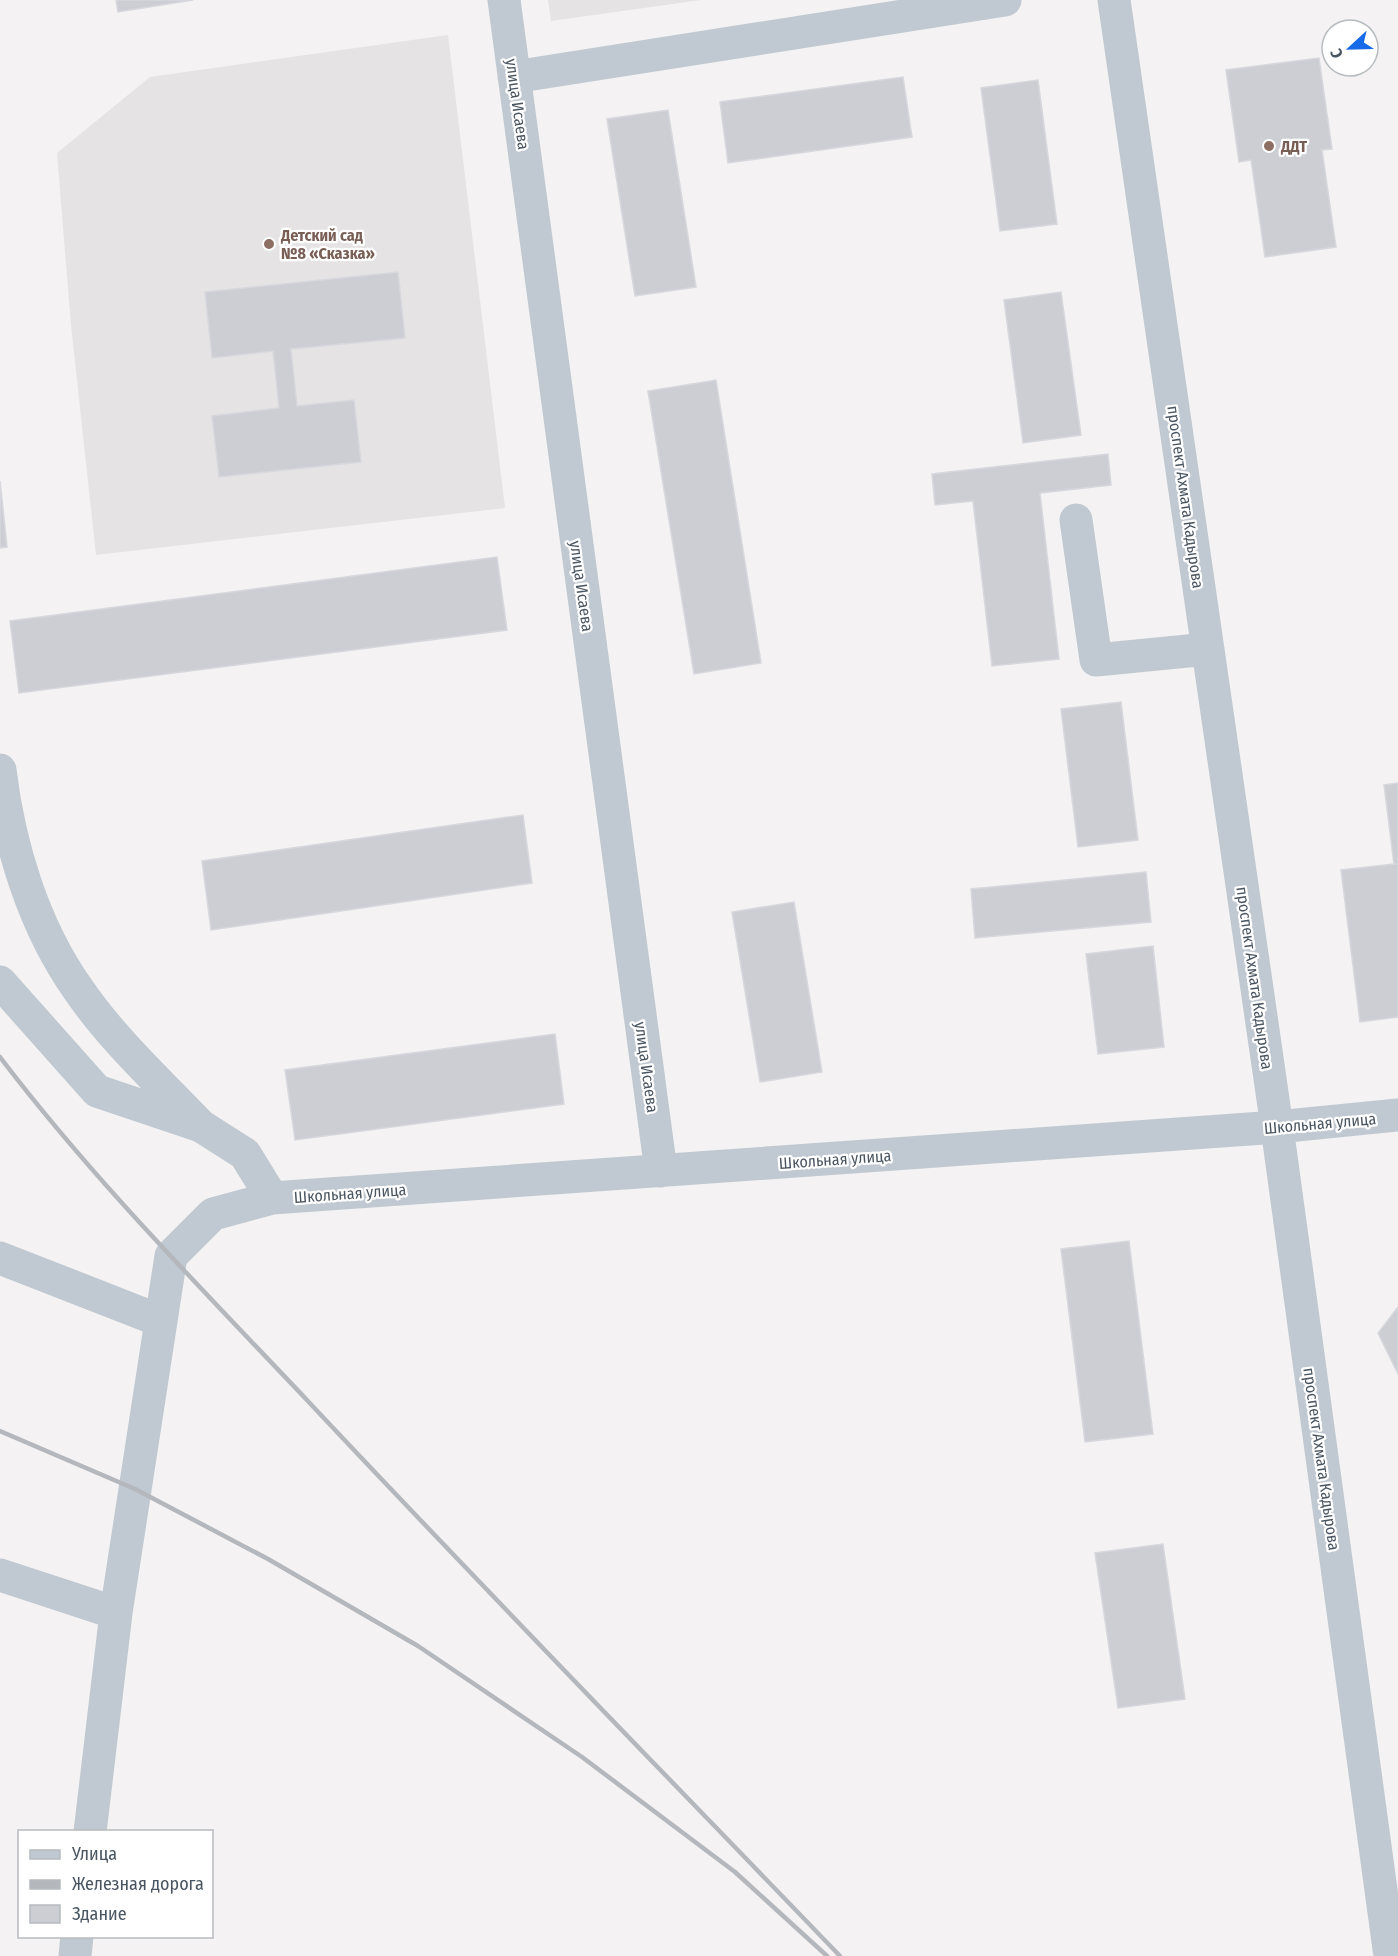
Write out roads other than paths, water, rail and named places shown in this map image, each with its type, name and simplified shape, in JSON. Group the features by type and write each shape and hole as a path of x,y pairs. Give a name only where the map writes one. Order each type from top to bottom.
{"street":[{"name":"улица Исаева","path":"504,0 661,1171"},
{"path":"514,76 1005,0"},
{"name":"проспект Ахмата Кадырова","path":"1114,0 1277,1127 1390,1956"},
{"path":"1076,520 1096,660 1208,649"},
{"path":"0,770 23,875 48,938 78,990 136,1060 201,1126 245,1154 272,1198"},
{"path":"0,982 97,1091 201,1126"},
{"name":"Школьная улица","path":"90,1830 116,1613 171,1256 213,1214 272,1198 1277,1127 1398,1116"},
{"path":"0,1258 161,1321"},
{"path":"0,1575 116,1613"},
{"path":"75,1956 77,1938"}],"railway":[{"path":"0,1057 72,1146 187,1274 504,1608 840,1956"},
{"path":"0,1431 135,1489 268,1559 418,1646 582,1757 735,1872 827,1956"}],"place":[{"name":"ДДТ","path":"1269,146"},
{"name":"Детский сад №8 «Сказка»","path":"269,244"}]}
